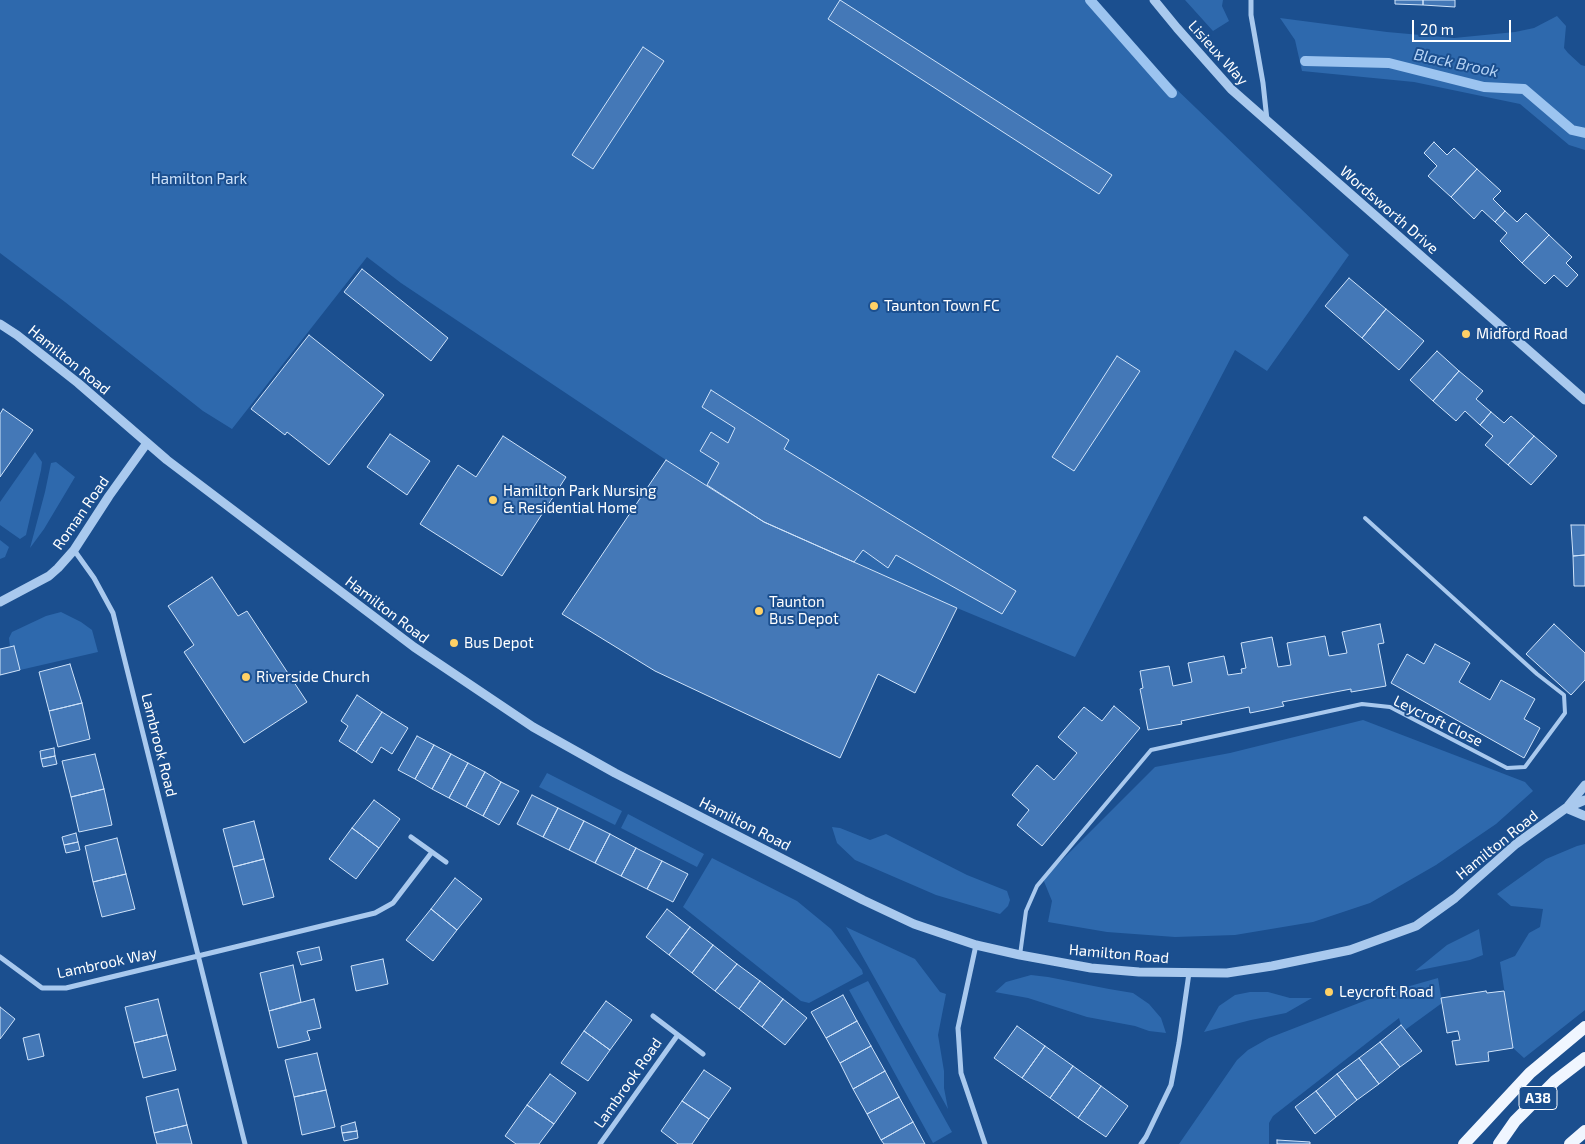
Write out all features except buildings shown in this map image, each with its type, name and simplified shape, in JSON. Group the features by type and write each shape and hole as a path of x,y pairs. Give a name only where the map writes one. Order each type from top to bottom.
{"main road":[{"path":"1464,1144 1530,1073 1585,1027"},
{"name":"A38","path":"1499,1144 1515,1121 1556,1081 1585,1058"},
{"path":"1570,1144 1585,1131"}],"street":[{"name":"Lisieux Way","path":"1154,0 1230,89 1266,120"},
{"path":"1251,0 1263,83 1266,120"},
{"name":"Wordsworth Drive","path":"1266,120 1585,400"},
{"name":"Hamilton Road","path":"0,324 78,383 147,443 414,647 533,727 615,773 863,900 914,924 976,945 1092,968 1139,972 1188,973 1227,973 1350,950 1416,926 1455,898 1516,844 1566,808 1585,800"},
{"name":"Roman Road","path":"0,602 49,576 58,568 74,550 109,496 147,443"},
{"name":"Lambrook Road","path":"74,550 94,578 113,613 245,1144"},
{"name":"Hamilton Road","path":"1566,808 1585,785"},
{"path":"1566,808 1585,816"},
{"path":"411,837 446,862"},
{"path":"198,956 375,913 393,903 432,852"},
{"path":"976,945 958,1028 961,1073 985,1144"},
{"name":"Lambrook Way","path":"0,957 42,988 66,988 198,956"},
{"path":"1141,1144 1171,1085 1179,1043 1188,973"},
{"name":"Lambrook Road","path":"653,1016 703,1054"},
{"name":"Lambrook Road","path":"600,1144 677,1036"}],"lane":[{"name":"Leycroft Close","path":"1020,955 1026,911 1037,886 1151,750 1362,704 1390,707 1507,768 1525,767 1565,713 1564,695 1537,674 1365,518"}],"green space":[{"name":"Taunton Town FC","path":"0,0 1093,0 1120,35 1349,255 1267,371 1235,350 1075,657 957,608 764,522 666,460 401,283 367,257 232,429 203,411 0,253"},
{"path":"1185,0 1223,0 1222,6 1229,21 1213,31"},
{"path":"1557,16 1566,26 1564,48 1581,65 1585,66 1585,150 1569,145 1520,104 1414,82 1302,71 1295,40 1280,18 1387,32 1454,38 1515,32 1534,28"},
{"path":"35,452 42,462 41,470 26,535 20,539 0,525 0,502"},
{"path":"56,462 75,477 44,529 30,548 51,463"},
{"path":"0,540 9,547 5,557 0,559"},
{"path":"61,612 92,630 98,652 20,670 14,646 10,647 9,638 12,632 46,616"},
{"path":"1363,720 1525,782 1533,791 1496,824 1436,865 1370,903 1313,922 1235,935 1175,937 1107,932 1048,922 1052,901 1043,879 1155,767 1230,753"},
{"path":"547,773 622,811 615,825 539,787"},
{"path":"628,814 704,854 697,867 621,828"},
{"path":"832,827 840,828 870,840 886,834 967,875 1007,891 1010,900 1008,906 1000,914 936,895 855,860 837,843"},
{"path":"1585,844 1585,1010 1524,1058 1513,1048 1500,962 1515,956 1529,933 1540,927 1543,909 1511,906 1497,894 1546,859"},
{"path":"712,858 797,901 831,929 862,970 863,974 809,1003 801,1001 683,907"},
{"path":"846,927 915,959 940,992 946,994 938,1035 948,1109"},
{"path":"1479,929 1483,955 1470,960 1415,971 1447,945"},
{"path":"1031,975 1133,993 1149,1004 1161,1018 1166,1033 1087,1017 1028,998 995,992 1006,982"},
{"path":"1438,978 1442,1003 1405,1030 1399,1018 1273,1116 1269,1123 1269,1144 1179,1144 1237,1060 1248,1050 1269,1038 1382,994"},
{"path":"868,981 952,1132 933,1143 849,990"},
{"path":"1250,992 1268,992 1290,998 1312,998 1286,1013 1204,1032 1219,1006 1235,995"}],"waterway":[{"name":"Black Brook","path":"1090,0 1172,93"},
{"name":"Black Brook","path":"1305,61 1389,63 1484,87 1524,89 1572,130 1585,133"}],"place":[{"name":"Taunton Town FC","path":"874,306"},
{"name":"Midford Road","path":"1466,334"},
{"name":"Hamilton Park Nursing & Residential Home","path":"493,500"},
{"name":"Taunton Bus Depot","path":"759,611"},
{"name":"Bus Depot","path":"454,643"},
{"name":"Riverside Church","path":"246,677"},
{"name":"Leycroft Road","path":"1329,992"}],"park label":[{"name":"Hamilton Park","path":"199,179"}]}
